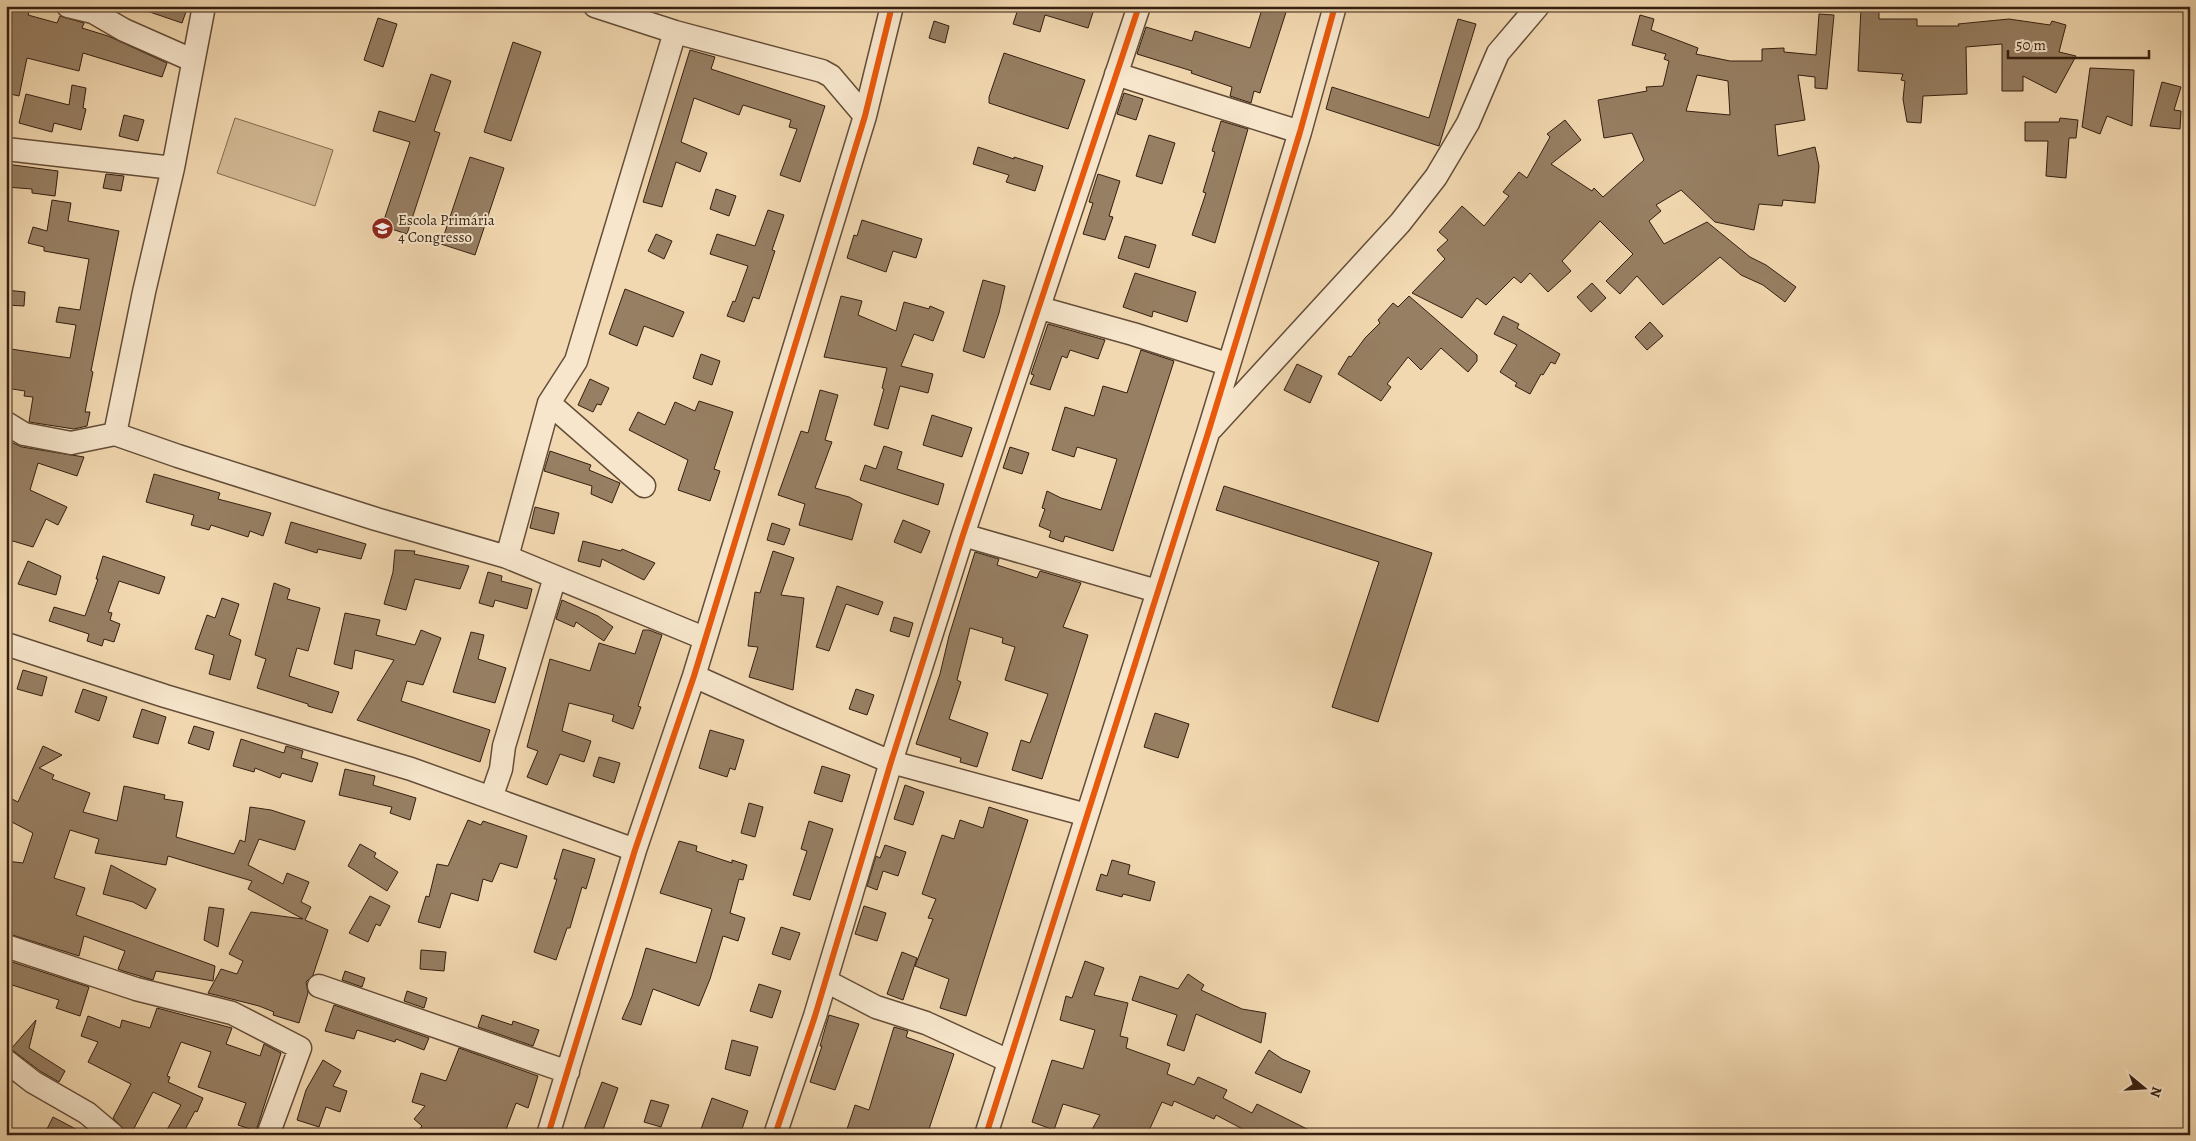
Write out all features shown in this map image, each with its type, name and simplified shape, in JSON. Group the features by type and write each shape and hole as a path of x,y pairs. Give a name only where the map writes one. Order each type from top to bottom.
{"street":[{"path":"68,6 93,12 124,30 192,60"},
{"path":"115,434 144,292 173,168 192,60 204,6"},
{"path":"595,6 675,32 822,71 830,76 865,116"},
{"path":"548,1135 635,850 694,676 704,638 865,116 892,6"},
{"path":"775,1135 826,981 891,762 963,535 1139,6"},
{"path":"986,1135 1208,433 1227,364 1300,132 1335,6"},
{"path":"1208,433 1400,223 1430,185 1468,123 1498,53 1538,6"},
{"path":"507,557 549,403 576,361 675,32"},
{"path":"1116,74 1300,132"},
{"path":"6,149 173,168"},
{"path":"1040,308 1133,334 1227,364"},
{"path":"549,403 644,486"},
{"path":"6,424 24,434 71,443 115,434 376,519 507,557 704,638"},
{"path":"963,535 1157,591"},
{"path":"491,798 501,769 504,746 555,576"},
{"path":"6,644 165,696 412,769 635,850"},
{"path":"694,676 891,762 1087,816"},
{"path":"6,946 136,989 232,1013 300,1048 268,1135"},
{"path":"826,981 876,1008 926,1023 1009,1060"},
{"path":"319,986 568,1072"},
{"path":"6,1061 33,1082 87,1114 113,1135"}],"shaded area":[{"path":"235,118 333,150 315,206 217,173"}],"building":[{"path":"6,6 31,6 28,15 57,23 60,16 84,23 82,28 108,36 167,63 162,77 83,53 79,71 27,58 19,96 6,93"},
{"path":"141,6 188,6 182,23 141,9"},
{"path":"1019,6 1095,6 1088,28 1045,15 1040,32 1013,24"},
{"path":"1263,6 1288,6 1260,93 1254,91 1251,103 1230,96 1232,87 1191,73 1192,71 1137,54 1146,27 1192,41 1195,31 1250,48"},
{"path":"1861,8 1879,8 1879,19 1917,19 1917,26 1959,26 1958,24 2009,19 2050,25 2052,21 2066,25 2059,52 2076,56 2056,93 2023,76 2023,91 2002,91 2002,44 1966,47 1967,94 1923,96 1921,123 1907,122 1903,99 1905,81 1901,80 1903,74 1858,71"},
{"path":"1819,14 1834,15 1827,89 1815,88 1815,77 1798,75 1805,120 1775,125 1778,156 1815,147 1819,166 1815,203 1783,200 1782,206 1759,204 1754,230 1715,222 1681,190 1656,205 1661,211 1649,221 1664,244 1707,222 1750,257 1766,265 1796,287 1785,302 1763,285 1741,275 1720,257 1663,305 1637,276 1620,294 1606,281 1633,254 1600,221 1562,261 1571,271 1548,292 1530,273 1521,283 1514,277 1486,305 1477,298 1462,318 1412,293 1445,259 1437,250 1448,240 1439,232 1462,206 1484,226 1509,196 1503,192 1519,172 1527,178 1550,137 1547,134 1565,120 1581,140 1551,164 1592,191 1594,188 1603,197 1644,160 1632,133 1604,138 1598,100 1647,91 1646,87 1663,86 1669,61 1664,59 1666,54 1632,45 1640,15 1654,19 1651,30 1698,48 1696,54 1730,61 1762,61 1762,49 1784,48 1784,52 1816,55","holes":["1697,75 1728,81 1730,115 1686,111"]},
{"path":"378,18 397,24 383,67 364,60"},
{"path":"1458,19 1476,24 1439,146 1326,109 1332,87 1429,118"},
{"path":"934,21 949,26 945,43 929,38"},
{"path":"513,42 541,52 511,141 484,132"},
{"path":"690,50 715,57 711,69 825,106 800,182 780,175 797,129 789,127 791,120 743,105 739,115 694,98 681,142 707,153 700,172 676,162 662,207 643,202"},
{"path":"1004,53 1085,80 1068,129 989,103 989,97"},
{"path":"2090,68 2134,70 2132,126 2107,116 2100,134 2082,127"},
{"path":"431,74 451,81 434,131 440,133 407,234 382,226 410,142 373,131 379,111 415,122"},
{"path":"2162,82 2181,87 2174,110 2181,111 2180,129 2150,126"},
{"path":"72,85 86,88 83,108 86,109 81,130 54,123 52,132 19,123 26,94 69,105"},
{"path":"1124,93 1143,99 1136,120 1117,114"},
{"path":"124,115 144,120 138,141 119,136"},
{"path":"2060,118 2078,120 2076,138 2069,138 2066,178 2046,176 2048,141 2025,141 2025,122 2059,122"},
{"path":"1221,121 1248,129 1215,243 1192,235 1206,193 1203,192 1215,152 1212,151"},
{"path":"1149,135 1175,143 1162,184 1136,176"},
{"path":"978,147 1043,166 1035,191 1006,182 1009,175 973,164"},
{"path":"470,157 504,168 475,255 441,244"},
{"path":"6,164 58,171 55,196 32,193 32,189 6,187"},
{"path":"106,174 124,176 121,191 103,188"},
{"path":"1098,174 1120,181 1109,216 1113,217 1105,240 1083,234 1093,203 1089,202"},
{"path":"716,189 736,196 729,216 710,209"},
{"path":"52,200 71,203 68,221 119,231 91,371 93,372 85,412 90,412 87,426 74,429 29,422 33,397 24,396 25,391 6,388 11,349 70,358 76,325 56,322 59,307 80,310 89,259 44,251 44,247 28,243 33,227 47,231"},
{"path":"768,210 784,215 772,250 775,251 759,299 753,297 744,322 727,316 733,301 735,302 748,266 710,254 717,234 755,246"},
{"path":"862,220 922,239 916,258 893,251 886,272 847,258 854,235 857,236"},
{"path":"656,234 672,241 664,259 648,251"},
{"path":"1125,236 1156,245 1149,268 1118,258"},
{"path":"1135,273 1196,292 1187,322 1153,311 1152,317 1123,307"},
{"path":"983,280 1005,286 999,313 984,358 963,351"},
{"path":"1592,283 1606,298 1591,312 1577,297"},
{"path":"625,289 684,312 673,337 644,326 637,346 609,334"},
{"path":"6,290 25,292 24,306 6,305"},
{"path":"841,296 862,301 858,315 896,331 904,302 929,309 930,306 944,312 933,341 914,334 901,366 933,374 928,393 900,386 888,429 874,425 884,389 882,388 887,368 824,357"},
{"path":"1409,296 1477,355 1477,361 1468,372 1441,348 1421,370 1408,357 1387,384 1391,387 1381,401 1338,374 1349,356 1351,357 1365,338 1380,323 1378,320 1393,303 1398,307"},
{"path":"1503,316 1519,324 1517,328 1560,354 1555,364 1551,362 1543,375 1541,374 1530,394 1515,386 1517,383 1500,372 1517,345 1494,334"},
{"path":"1650,322 1663,336 1647,350 1635,337"},
{"path":"1048,324 1105,340 1098,359 1070,350 1067,358 1062,356 1050,390 1030,384 1034,375 1031,374"},
{"path":"1141,350 1174,361 1113,551 1065,536 1063,542 1049,537 1051,531 1039,526 1045,509 1042,508 1047,491 1061,498 1101,510 1117,459 1077,447 1074,457 1052,450 1065,407 1094,416 1103,386 1127,393"},
{"path":"701,354 720,361 712,385 693,378"},
{"path":"1297,364 1322,376 1310,403 1284,390"},
{"path":"590,379 609,388 601,405 597,404 593,412 578,405"},
{"path":"820,390 838,395 825,440 832,442 815,488 849,497 862,504 852,540 799,525 805,504 778,495 801,431 808,433"},
{"path":"699,401 733,412 714,469 720,471 710,501 678,490 688,460 629,430 638,412 665,425 675,402 695,411"},
{"path":"932,415 972,428 962,457 923,445"},
{"path":"6,440 22,447 84,457 77,476 38,463 30,490 67,507 58,525 46,519 33,547 6,539"},
{"path":"884,446 902,452 897,469 944,484 938,505 860,480 865,465 876,469"},
{"path":"1010,447 1029,453 1022,474 1003,468"},
{"path":"550,451 591,465 589,470 620,483 612,503 591,494 592,486 544,471"},
{"path":"154,474 220,493 218,499 271,513 263,536 250,531 248,537 211,525 209,530 191,525 194,515 146,502"},
{"path":"1224,486 1432,553 1378,722 1332,707 1379,562 1216,510"},
{"path":"535,507 559,513 554,534 530,528"},
{"path":"903,520 930,531 921,553 894,542"},
{"path":"291,522 366,544 361,559 318,549 317,553 285,543"},
{"path":"772,523 790,529 784,545 767,540"},
{"path":"583,541 621,551 622,549 655,563 644,580 602,559 600,567 578,561"},
{"path":"395,550 415,551 414,554 469,566 460,589 415,579 406,610 384,604 393,572"},
{"path":"773,551 794,558 781,595 804,598 793,690 749,677 758,647 748,646 755,592 760,593"},
{"path":"975,552 999,559 997,565 1037,578 1040,571 1081,583 1063,627 1088,635 1042,779 1012,770 1021,740 1030,743 1048,694 1005,680 1015,647 1002,643 1003,638 970,628 957,680 961,682 949,719 988,733 977,767 960,762 961,758 916,744 940,674 949,636"},
{"path":"103,556 165,577 159,594 119,581 108,612 112,613 110,620 120,624 114,642 104,639 102,646 87,641 89,634 49,621 54,607 85,616 98,579 96,579"},
{"path":"28,561 61,576 56,595 18,584"},
{"path":"488,572 502,576 501,581 532,589 527,609 495,600 493,607 479,603"},
{"path":"274,583 290,589 287,599 320,608 308,651 297,648 289,676 339,692 332,713 257,688 266,659 255,655"},
{"path":"837,586 883,602 878,615 846,604 829,651 816,647"},
{"path":"222,598 239,604 229,635 241,640 230,680 209,674 214,655 195,649 207,615 215,618"},
{"path":"562,600 598,616 613,627 604,641 576,622 574,627 556,619"},
{"path":"345,613 380,620 376,635 415,645 421,630 441,638 423,685 407,681 401,701 490,730 480,762 357,720 394,660 355,650 352,669 334,664"},
{"path":"894,617 913,623 909,637 890,631"},
{"path":"643,630 649,630 662,635 638,706 641,707 633,729 612,721 614,715 569,703 562,731 591,741 584,762 560,754 547,785 527,777 538,751 527,747 550,659 590,671 599,643 635,654"},
{"path":"471,632 484,635 478,659 506,668 495,703 453,692"},
{"path":"23,670 47,677 42,696 17,689"},
{"path":"83,689 107,697 99,721 75,712"},
{"path":"856,689 874,695 867,715 849,709"},
{"path":"142,709 166,717 158,744 133,737"},
{"path":"1155,713 1189,724 1178,758 1144,747"},
{"path":"194,726 214,732 209,750 188,743"},
{"path":"710,730 744,740 735,770 730,768 727,777 699,768"},
{"path":"241,739 284,753 286,746 303,751 301,758 318,763 312,782 282,773 280,778 255,768 254,772 233,766"},
{"path":"43,746 62,755 39,768 54,775 52,779 90,793 83,812 117,821 124,786 165,795 164,799 183,802 176,837 234,854 240,840 245,842 250,807 271,810 305,821 295,850 259,839 248,865 283,884 287,873 309,882 301,902 311,907 305,920 328,930 313,975 306,982 308,993 299,1023 273,1015 274,1012 259,1006 208,993 221,969 237,974 243,961 229,954 251,912 303,919 248,889 252,881 168,856 166,865 95,853 99,839 70,830 54,878 85,888 76,915 215,966 213,981 156,971 153,980 123,971 118,969 125,951 84,936 79,956 6,933 6,861 23,863 33,833 6,819 6,796 18,802"},
{"path":"599,757 620,763 614,783 593,776"},
{"path":"822,766 850,775 842,802 814,793"},
{"path":"345,769 375,776 373,785 416,798 410,820 390,813 392,807 339,795"},
{"path":"905,785 924,792 913,825 894,819"},
{"path":"749,803 763,807 755,837 741,833"},
{"path":"989,807 1028,820 966,1016 940,1008 949,979 915,966 933,919 928,918 936,899 922,894 942,835 954,839 960,820 983,828"},
{"path":"468,820 481,825 483,821 527,836 517,868 500,863 492,882 483,879 478,901 451,893 440,928 418,922 426,896 429,897 437,864 448,866"},
{"path":"809,821 833,829 810,900 793,895 807,851 801,849"},
{"path":"679,841 697,846 696,851 732,863 732,860 747,865 743,880 739,879 730,913 745,918 738,941 723,936 710,979 699,1006 653,989 641,1025 622,1019 632,996 646,948 696,963 712,909 660,893"},
{"path":"360,844 376,853 374,857 398,872 387,891 348,866"},
{"path":"885,845 906,852 898,876 883,871 877,890 867,886 876,856 880,858"},
{"path":"563,849 595,859 586,889 582,887 570,928 567,928 556,960 534,952 557,879 554,879"},
{"path":"1112,860 1130,865 1128,874 1155,882 1150,901 1123,894 1122,897 1096,890 1101,874 1107,876"},
{"path":"111,865 156,889 146,909 133,902 103,894"},
{"path":"370,896 390,906 380,926 376,924 368,942 349,933"},
{"path":"864,906 886,913 877,941 855,934"},
{"path":"209,907 224,909 218,947 204,940"},
{"path":"781,927 800,933 790,960 772,954"},
{"path":"421,950 446,952 444,971 420,969"},
{"path":"902,952 917,958 903,1000 887,994"},
{"path":"6,960 89,987 80,1016 56,1008 59,1000 6,983"},
{"path":"1085,961 1104,968 1094,995 1128,1003 1120,1036 1128,1038 1126,1048 1170,1064 1167,1074 1194,1085 1198,1077 1227,1090 1223,1098 1252,1113 1257,1104 1319,1135 1254,1135 1216,1115 1214,1119 1174,1101 1172,1106 1162,1102 1147,1135 1089,1135 1100,1115 1063,1104 1054,1130 1032,1122 1052,1060 1083,1069 1095,1030 1060,1020 1066,996 1072,998"},
{"path":"345,971 365,978 362,987 342,980"},
{"path":"1188,974 1204,985 1201,990 1242,1009 1266,1013 1261,1043 1196,1014 1184,1051 1167,1045 1177,1015 1132,1000 1140,976 1178,989"},
{"path":"759,984 781,991 772,1018 750,1011"},
{"path":"407,991 427,998 424,1008 404,1001"},
{"path":"334,1005 429,1038 424,1050 396,1039 395,1042 357,1030 354,1039 325,1031"},
{"path":"157,1008 232,1028 226,1044 260,1056 264,1044 281,1053 256,1131 238,1125 246,1103 198,1087 211,1052 181,1042 167,1076 170,1077 168,1082 203,1098 197,1112 195,1111 182,1135 164,1135 181,1105 153,1092 131,1134 125,1131 113,1118 131,1084 88,1062 98,1042 81,1036 88,1016 120,1028 122,1020 150,1028"},
{"path":"482,1015 512,1025 513,1021 539,1030 533,1046 478,1027"},
{"path":"829,1015 859,1024 835,1090 810,1082 822,1046 820,1046"},
{"path":"36,1020 29,1048 65,1071 59,1082 40,1071 11,1049"},
{"path":"894,1027 908,1031 906,1037 954,1054 927,1135 845,1135 855,1105 869,1110"},
{"path":"732,1040 758,1047 750,1076 725,1069"},
{"path":"459,1048 538,1076 528,1108 516,1103 504,1135 415,1135 422,1126 414,1119 425,1106 412,1102 421,1073 446,1081"},
{"path":"1269,1050 1282,1059 1310,1071 1301,1093 1255,1073"},
{"path":"323,1060 341,1071 333,1086 347,1091 340,1112 326,1107 319,1127 297,1120 306,1090"},
{"path":"602,1082 618,1088 601,1135 582,1135"},
{"path":"712,1098 748,1111 740,1135 699,1135"},
{"path":"651,1100 669,1105 661,1127 644,1122"},
{"path":"53,1117 87,1135 44,1135"}],"cycle path":[{"path":"548,1135 635,850 694,676 865,116 892,6"},
{"path":"775,1135 815,1016 891,762 963,535 1139,6"},
{"path":"986,1135 1208,433 1300,132 1335,6"}],"place":[{"name":"Escola Primária 4 Congresso","path":"382,229"}]}
